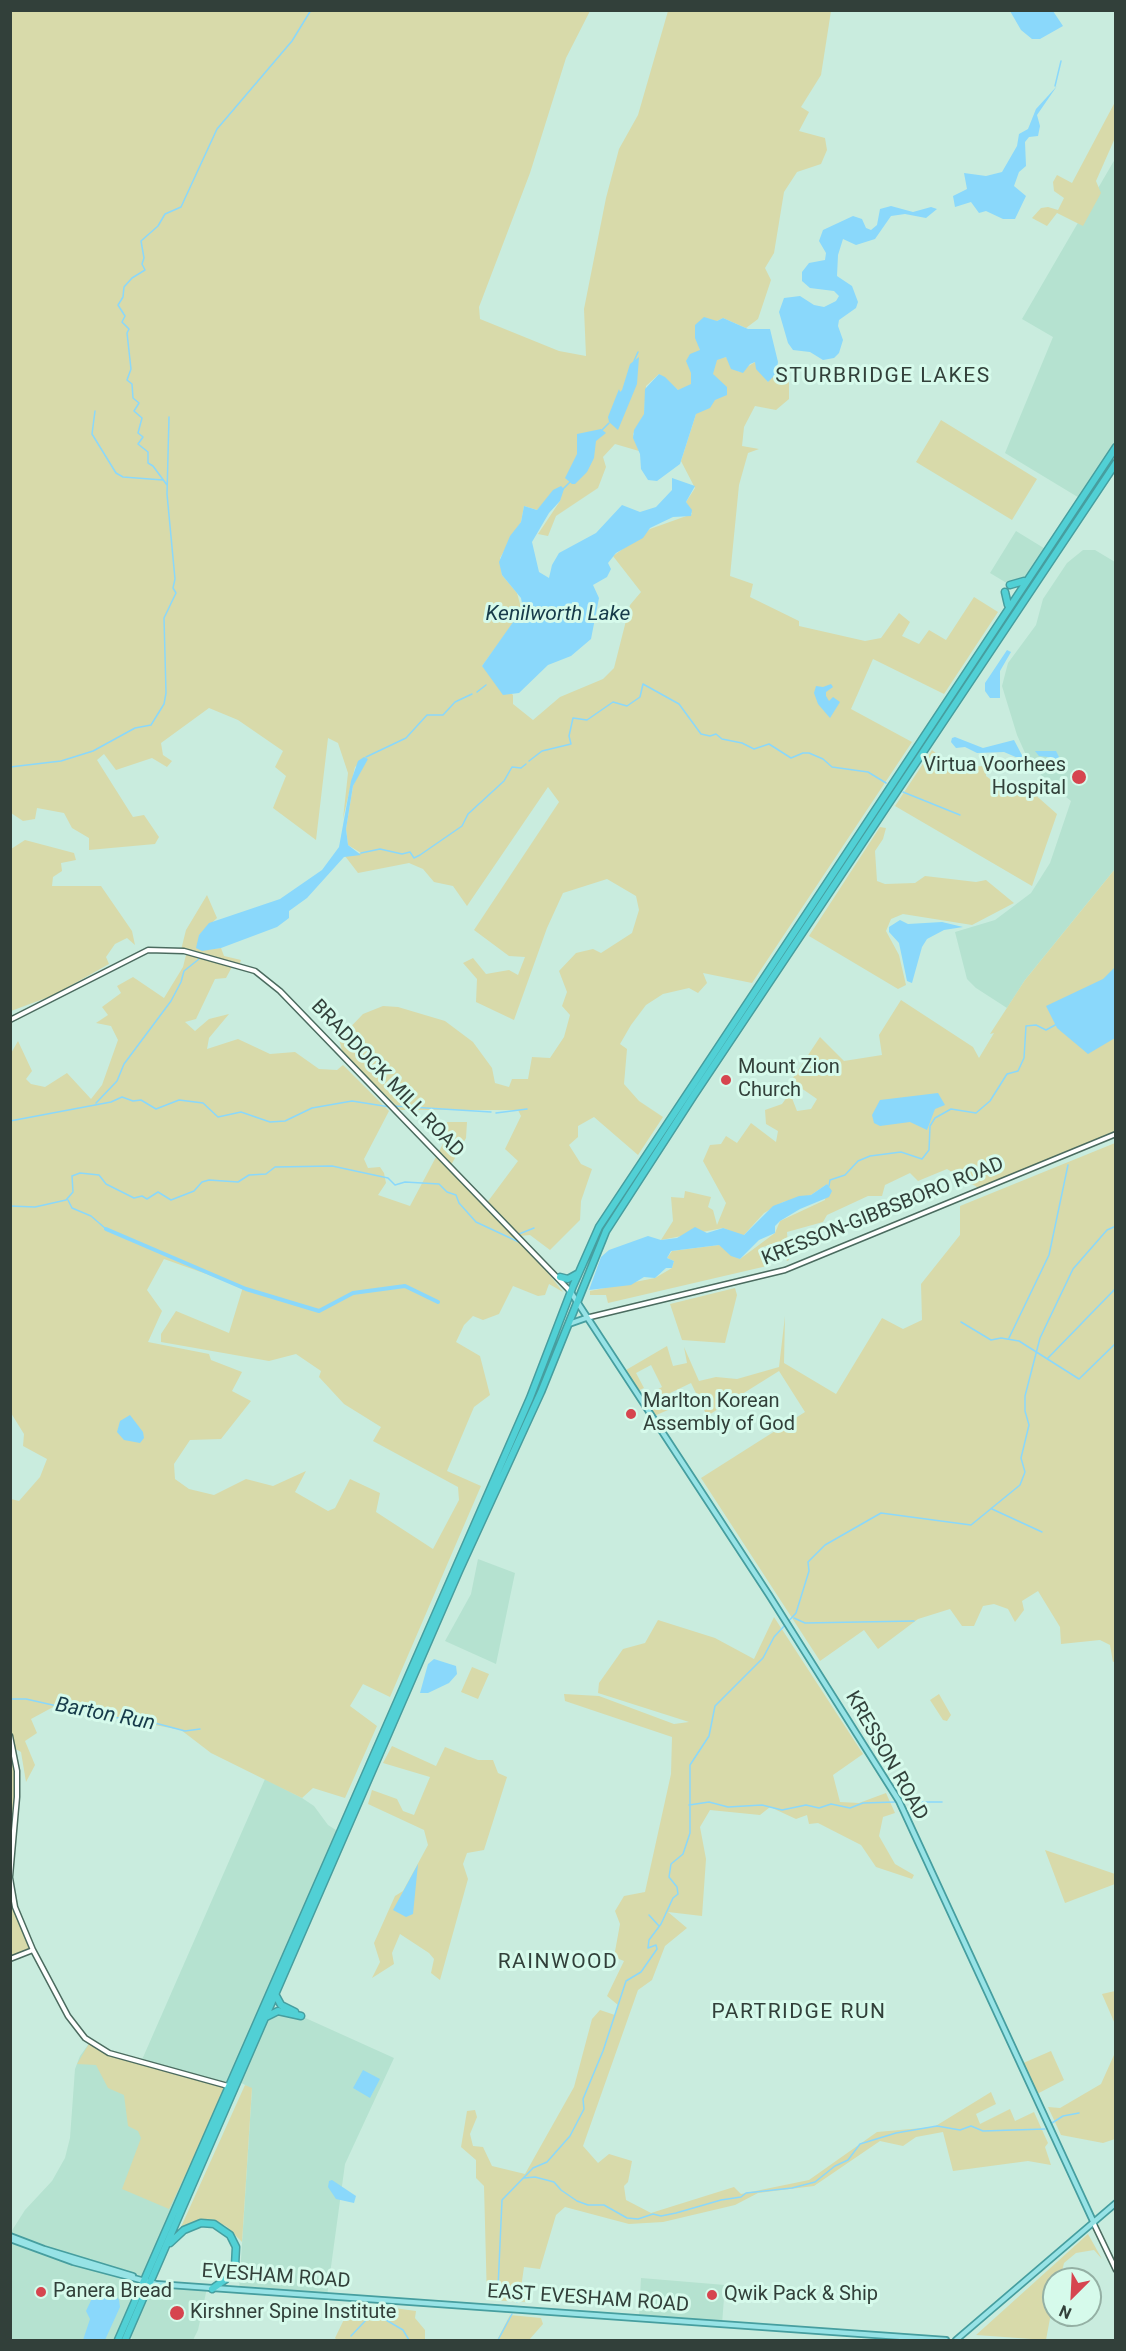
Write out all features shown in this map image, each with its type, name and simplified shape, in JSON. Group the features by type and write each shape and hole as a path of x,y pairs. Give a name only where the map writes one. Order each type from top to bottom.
{"highway":[{"path":"125,2340 228,2086 530,1398 570,1291 599,1227 1116,447"},
{"path":"118,2340 164,2250 230,2100 490,1503 541,1392 601,1241 617,1212 1116,463"},
{"path":"1010,585 1027,579"},
{"path":"1005,592 1008,608"},
{"path":"560,1277 569,1279 580,1272"},
{"path":"490,1503 492,1485"},
{"path":"265,2018 278,2011 301,2016 280,2005 275,1994"},
{"path":"228,2086 232,2091 230,2100"},
{"path":"164,2250 178,2234 196,2224 208,2223 226,2230 236,2247 235,2265 226,2279 212,2289"}],"main road":[{"name":"KRESSON ROAD","path":"570,1291 784,1618 899,1801 1093,2222"},
{"path":"566,1328 572,1321 586,1318"},
{"path":"956,2340 1116,2203"},
{"name":"EVESHAM ROAD","path":"10,2237 47,2254 147,2282 212,2289 371,2299"},
{"name":"EAST EVESHAM ROAD","path":"371,2299 946,2340"}],"street":[{"name":"BRADDOCK MILL ROAD","path":"10,1020 148,950 184,951 250,969 265,977 560,1277 570,1291"},
{"name":"KRESSON-GIBBSBORO ROAD","path":"586,1318 787,1270 1116,1134"},
{"path":"10,1736 17,1771 10,1877 15,1907 33,1950 68,2016 90,2042 109,2053 228,2086"},
{"path":"10,1959 33,1950"},
{"name":"KRESSON ROAD","path":"1093,2222 1116,2270"}],"shaded area":[{"path":"10,11 590,11 566,58 530,173 479,307 480,319 559,351 586,356 584,309 606,198 619,149 638,115 668,11 831,11 821,75 801,107 809,112 799,131 825,138 827,150 821,164 797,172 784,192 774,253 765,268 771,280 758,319 746,328 723,318 695,325 700,350 719,358 726,357 739,372 755,362 768,382 778,365 789,366 789,399 776,410 755,406 744,427 742,446 759,449 748,453 739,485 730,576 753,584 750,597 799,621 799,626 865,641 881,638 899,613 910,622 902,636 919,644 929,630 946,640 974,597 998,612 944,694 873,659 851,709 912,742 752,983 703,973 707,983 698,993 689,988 663,994 646,1005 631,1025 620,1044 627,1049 624,1084 639,1101 663,1117 638,1155 594,1117 578,1126 578,1137 569,1145 581,1164 592,1169 581,1201 580,1220 550,1250 530,1235 519,1236 563,1292 549,1284 545,1295 538,1296 513,1286 499,1314 483,1320 473,1316 464,1325 456,1342 480,1356 490,1395 474,1407 447,1471 481,1486 390,1697 363,1684 350,1706 377,1726 345,1798 313,1788 302,1798 211,1753 181,1730 55,1706 31,1719 37,1733 25,1741 35,1765 26,1782 21,1752 14,1748 17,1771 11,1876 11,1499 19,1501 40,1477 47,1459 23,1446 24,1434 11,1413 10,1055 18,1041 32,1071 26,1079 31,1084 45,1087 67,1073 91,1099 102,1085 118,1040 111,1026 96,1023 108,1015 102,1007 121,993 117,986 133,977 164,998 183,967 187,951 181,950 186,930 207,895 217,918 199,935 201,950 221,948 224,956 241,960 239,966 233,965 226,978 215,979 196,1019 185,1022 195,1031 209,1019 229,1014 209,1038 207,1049 238,1039 270,1054 295,1052 319,1069 337,1070 343,1065 389,1111 364,1159 368,1168 380,1167 384,1173 386,1183 378,1195 410,1206 445,1140 447,1122 467,1122 466,1138 450,1167 486,1204 518,1161 505,1149 521,1116 518,1110 401,1110 343,1054 339,1039 363,1014 383,1006 398,1007 445,1021 473,1042 492,1068 495,1083 509,1087 512,1079 528,1079 532,1057 550,1058 564,1037 570,1015 562,1006 567,992 559,971 576,953 593,949 601,953 632,933 639,910 636,896 607,879 563,893 547,928 514,1020 476,1002 477,979 463,963 473,958 486,974 509,970 518,975 525,957 509,956 474,930 559,802 548,787 467,906 453,886 434,882 423,869 409,863 358,873 345,856 361,853 348,845 346,829 353,786 365,759 355,767 343,819 348,773 338,743 328,738 316,840 273,808 286,776 275,767 283,751 238,720 209,708 161,743 163,755 172,761 167,767 152,758 116,770 104,754 97,760 133,817 144,815 159,837 155,844 89,850 89,838 72,828 64,813 37,808 35,819 23,821 11,813","holes":["659,374 678,390 696,414 681,461 695,488 686,502 692,514 650,529 613,556 641,592 630,605 614,668 603,679 560,697 533,720 513,704 513,695 482,666 522,611 517,593 502,575 500,558 521,522 524,506 537,510 561,488 560,501 538,534 548,536 556,516 598,488 606,467 603,457 615,444 639,451 633,434 644,415 646,386","164,1259 243,1287 229,1333 176,1311 161,1334 161,1342 269,1361 296,1354 321,1371 319,1377 344,1404 381,1427 373,1441 458,1487 459,1500 433,1549 376,1512 380,1493 350,1479 335,1508 328,1511 295,1492 306,1471 273,1486 246,1479 214,1495 189,1489 175,1479 174,1464 190,1440 221,1439 251,1401 232,1391 242,1372 211,1360 209,1354 148,1342 162,1311 147,1290"]},
{"path":"1115,102 1115,138 1096,181 1101,193 1083,226 1057,213 1047,226 1032,218 1041,208 1048,207 1058,210 1064,198 1054,191 1053,182 1057,175 1072,183"},
{"path":"1115,159 1115,447 1081,499 1005,453 1053,337 1022,319"},
{"path":"941,420 1037,479 1012,520 916,462"},
{"path":"1016,531 1047,550 1027,579 1010,585 990,573"},
{"name":"Virtua Voorhees Hospital","path":"1083,550 1095,550 1115,562 1115,869 1025,980 1007,1008 976,988 967,979 955,932 995,920 1031,893 1050,863 1071,801 1046,781 1026,755 1017,735 1002,686 1008,663 1036,625 1043,599 1067,563"},
{"path":"932,750 953,767 986,766 986,776 994,782 1023,784 1057,814 1032,886 895,806"},
{"path":"880,827 886,828 883,839 875,851 877,881 885,884 915,883 925,876 976,882 986,880 1014,903 972,925 903,914 891,919 886,931 899,955 906,985 898,989 809,936"},
{"path":"25,840 74,853 76,860 61,863 62,871 53,877 52,886 101,886 132,931 135,945 127,938 115,944 106,957 109,964 54,995 11,1011 11,849"},
{"path":"1115,869 1115,1134 982,1190 947,1169 918,1181 910,1173 885,1185 882,1196 868,1196 827,1215 823,1222 787,1232 789,1260 787,1261 778,1242 760,1248 767,1266 608,1303 606,1295 590,1295 590,1291 655,1278 672,1268 674,1261 667,1258 672,1251 719,1245 740,1259 775,1233 780,1221 825,1200 827,1184 811,1195 783,1202 764,1213 743,1236 723,1228 661,1240 673,1221 671,1197 684,1198 685,1191 711,1197 708,1207 713,1210 717,1225 726,1203 703,1161 710,1145 721,1144 726,1136 737,1143 751,1123 776,1142 778,1131 766,1124 765,1110 782,1104 790,1093 797,1111 811,1109 817,1099 791,1081 820,1037 844,1061 882,1055 879,1035 901,1000 973,1047 979,1058 994,1033 990,1034 1025,980"},
{"path":"1115,1143 1115,1661 1113,1662 1110,1645 1100,1640 1061,1644 1060,1627 1038,1591 1022,1601 1024,1610 1015,1622 1008,1609 994,1604 983,1606 974,1626 962,1626 950,1609 918,1619 878,1649 864,1630 820,1661 701,1478 805,1412 779,1371 707,1416 691,1383 662,1397 668,1410 654,1416 648,1403 656,1399 653,1392 662,1387 651,1365 636,1373 644,1388 637,1391 626,1370 667,1346 673,1366 687,1363 684,1347 699,1381 716,1377 737,1379 779,1367 785,1316 784,1363 836,1394 882,1318 903,1329 922,1320 921,1284 960,1235 960,1206"},
{"path":"735,1288 737,1295 725,1343 682,1340 670,1304"},
{"path":"478,1559 515,1573 496,1664 445,1641 471,1594"},
{"path":"774,1617 863,1754 833,1775 840,1802 859,1803 886,1793 895,1813 883,1817 879,1836 895,1864 914,1875 912,1879 876,1867 861,1845 818,1823 809,1824 807,1815 796,1819 770,1807 760,1815 710,1810 700,1827 706,1859 702,1916 668,1912 687,1928 665,1946 652,1980 638,1990 583,2146 598,2163 609,2154 632,2161 628,2182 624,2186 626,2200 651,2213 734,2187 741,2194 809,2180 877,2132 934,2127 991,2092 996,2104 976,2114 980,2124 1010,2109 1015,2121 1034,2112 1048,2143 1045,2147 1051,2165 1028,2161 953,2171 943,2132 916,2137 903,2146 880,2141 814,2186 758,2193 735,2205 663,2222 629,2224 565,2207 556,2215 540,2269 524,2267 521,2288 531,2291 530,2302 487,2300 484,2186 476,2178 476,2160 461,2147 467,2111 475,2110 477,2117 470,2134 473,2146 483,2147 492,2166 525,2174 574,2087 592,2019 600,2010 615,2015 618,2005 607,1996 624,1961 614,1957 620,1924 615,1911 624,1896 645,1892 671,1774 672,1737 565,1701 564,1694 599,1696 674,1724 689,1722 598,1693 599,1683 623,1649 645,1643 658,1620 715,1638 754,1659"},
{"path":"472,1667 489,1674 478,1699 461,1692"},
{"path":"939,1694 951,1715 947,1721 943,1720 930,1700"},
{"path":"392,1746 436,1766 445,1747 478,1760 493,1760 498,1773 507,1777 484,1850 467,1853 463,1864 468,1879 440,1980 431,1973 434,1959 429,1953 400,1934 392,1953 394,1964 372,1978 380,1962 374,1943 395,1896 403,1891 428,1845 424,1830 368,1804 372,1790 397,1799 403,1811 414,1815 430,1777 383,1763"},
{"path":"265,1779 314,1806 328,1825 339,1832 118,2340 11,2340 11,2232 25,2210 52,2181 65,2158 70,2138 75,2069 80,2056 90,2042 109,2053 141,2062"},
{"path":"1045,1850 1115,1874 1115,1884 1065,1903"},
{"path":"10,1878 15,1907 33,1950 10,1959"},
{"path":"1115,1991 1115,2024 1102,1994"},
{"path":"278,2011 301,2016 394,2058 345,2164 327,2296 239,2290 252,2089 238,2081 265,2018"},
{"path":"1115,2024 1115,2139 1103,2143 1061,2135 1048,2107 1060,2108 1101,2084 1114,2055"},
{"path":"90,2042 109,2053 228,2086 169,2209 122,2189 141,2138 138,2131 128,2126 124,2095 108,2088 96,2065 77,2064"},
{"path":"1051,2051 1064,2080 1035,2095 1021,2064"},
{"path":"245,2085 252,2088 242,2242 226,2226 207,2219 181,2227"},
{"path":"1088,2234 1102,2259 1094,2250 1076,2253 1064,2263 1063,2267 1051,2267"},
{"path":"1042,2275 1042,2327 1048,2327 1046,2340 976,2335"},
{"path":"641,2278 725,2285 722,2324 639,2317"},
{"path":"150,2283 207,2288 198,2330 193,2340 133,2340 128,2334"},
{"path":"357,2303 416,2311 415,2318 425,2330 425,2340 337,2340 335,2338 350,2307"},
{"path":"510,2315 541,2318 543,2324 529,2340 497,2340"}],"water":[{"path":"1010,11 1053,11 1063,26 1040,39 1032,39 1021,30"},
{"path":"1057,86 1037,115 1040,126 1038,136 1029,137 1025,142 1026,166 1019,172 1014,186 1026,196 1015,219 1003,219 986,211 979,213 971,202 955,207 953,196 967,189 964,173 986,176 1002,172 1017,146 1019,134 1028,129 1036,109"},
{"path":"891,206 913,212 931,207 937,209 926,218 905,214 891,216 875,239 856,245 843,239 838,255 837,276 852,286 858,302 856,308 839,320 838,326 843,340 839,353 834,358 823,360 810,352 793,350 788,343 779,312 784,298 800,296 814,305 824,307 836,301 839,296 834,291 810,288 802,281 802,272 809,263 825,260 826,253 819,241 823,230 853,216 862,219 866,228 871,230 877,225 880,209"},
{"path":"704,317 717,321 723,318 748,329 770,329 778,362 776,374 768,382 756,369 755,362 750,364 743,373 731,369 726,357 717,360 713,374 727,387 727,395 715,400 710,408 696,414 680,464 657,481 648,480 641,469 640,454 633,438 634,430 644,414 645,389 659,374 678,390 691,384 691,373 686,361 690,354 700,350 695,338 695,325"},
{"path":"639,357 637,384 618,430 609,422 608,417 619,389 620,392 622,390 630,364"},
{"path":"601,429 606,433 596,441 594,458 587,472 575,484 572,484 565,478 577,454 577,434"},
{"name":"Kenilworth Lake","path":"672,478 695,486 686,502 692,510 691,516 673,517 650,528 643,538 616,553 608,563 611,569 607,577 593,585 599,598 591,639 571,656 548,665 519,693 503,695 482,666 523,608 521,598 502,575 499,562 510,536 521,522 524,506 537,510 553,490 561,486 564,489 560,501 549,513 532,542 539,572 549,578 552,565 559,553 596,533 622,505 640,512 656,507 672,490"},
{"path":"1007,650 1011,652 1000,671 1000,698 990,698 985,691 985,683"},
{"path":"831,684 833,687 826,692 826,696 829,701 833,697 840,702 830,718 818,704 814,693 816,686 823,687"},
{"path":"955,737 983,748 1014,740 1025,761 1004,752 977,753 965,747 956,748 951,742"},
{"path":"1035,751 1056,751 1066,771 1052,765 1048,757 1039,756"},
{"path":"364,757 368,759 353,786 346,829 348,845 361,855 344,857 307,898 289,911 289,918 277,927 221,948 202,951 196,948 199,935 209,923 280,899 322,870 339,847 351,781 358,761"},
{"path":"900,920 908,924 942,922 963,927 944,930 927,939 922,947 912,983 907,981 899,943 889,932 889,927"},
{"path":"1115,967 1115,1038 1088,1054 1057,1028 1046,1006 1103,979"},
{"path":"938,1093 945,1105 935,1109 927,1130 910,1122 880,1126 874,1123 872,1115 880,1100"},
{"path":"827,1184 832,1191 829,1197 800,1209 780,1221 775,1226 775,1233 759,1240 740,1259 731,1256 719,1245 671,1251 667,1258 674,1261 672,1268 666,1268 655,1278 644,1277 631,1285 589,1290 601,1257 609,1250 648,1236 661,1240 677,1238 695,1227 707,1233 723,1228 744,1235 773,1206 799,1196 811,1195"},
{"path":"130,1415 143,1432 144,1438 140,1443 124,1440 117,1432 120,1421"},
{"path":"434,1659 456,1666 457,1674 449,1683 428,1693 420,1693 428,1664"},
{"path":"418,1864 413,1914 406,1917 393,1910"},
{"path":"363,2070 380,2079 370,2098 353,2088"},
{"path":"332,2180 356,2196 354,2203 336,2199 328,2187 329,2181"},
{"path":"112,2291 119,2300 120,2307 105,2340 83,2340 90,2319 86,2311 94,2294"}],"waterway":[{"path":"167,485 153,466 148,463 148,452 138,444 143,437 138,433 142,418 134,411 139,403 133,398 132,384 127,380 131,369 127,333 129,329 122,322 125,316 118,305 123,297 124,287 132,278 145,270 142,264 144,258 141,241 158,226 165,214 181,207 217,129 292,41 311,10"},
{"path":"1055,86 1061,61"},
{"path":"634,361 638,352"},
{"path":"95,411 92,434 116,473 123,477 163,480"},
{"path":"10,767 61,761 93,751 135,728 151,725 164,704 166,693 164,618 176,593 173,588 175,579 167,494 169,417"},
{"path":"602,430 609,423"},
{"path":"563,489 570,482"},
{"path":"529,761 542,751 571,744 569,736 573,718 587,720 613,702 627,706 640,697 643,684 679,704 701,734 710,736 716,734 722,739 742,743 754,749 769,744 791,758 809,753 823,759 832,767 868,772 886,783"},
{"path":"477,692 486,685"},
{"path":"366,757 406,738 427,715 443,715 455,702 472,694"},
{"path":"361,853 380,849 402,854 410,852 414,858 420,855 462,826 468,814 504,781 512,767 521,768 526,764"},
{"path":"903,792 960,815"},
{"path":"96,1103 117,1081 124,1064 171,1001 184,971 199,959"},
{"path":"829,1186 830,1180 845,1175 858,1161 870,1156 901,1152 922,1159 929,1150 930,1126 935,1118 951,1109 976,1113 990,1101 1007,1074 1018,1071 1024,1058 1026,1026 1036,1025 1046,1030 1057,1024"},
{"path":"10,1121 111,1102 122,1097 133,1101 141,1100 156,1109 179,1100 203,1103 218,1117 241,1112 270,1122 285,1121 312,1108 352,1101 390,1107"},
{"path":"394,1106 491,1112"},
{"path":"496,1113 527,1109"},
{"path":"1009,1338 1049,1255 1068,1165"},
{"path":"10,1206 35,1207 66,1200 73,1192 72,1176 80,1173 99,1175 106,1184 134,1198 142,1196 147,1199 158,1192 171,1200 194,1191 202,1182 209,1180 238,1182 249,1175 266,1174 275,1167 332,1166 388,1178 395,1185 405,1182 439,1184 447,1192 456,1195 459,1203 476,1222 523,1244"},
{"path":"68,1200 72,1208 91,1216 106,1229"},
{"path":"517,2302 516,2294 501,2292 498,2288 502,2200 533,2168 547,2162 570,2136 584,2109 583,2099 603,2051 626,1981 641,1972 657,1949 656,1945 648,1948 649,1940 661,1924 673,1898 678,1894 677,1887 669,1877 671,1864 683,1854 690,1833 690,1765 709,1736 715,1706 763,1658 774,1637 796,1613 809,1571 808,1562 825,1545 881,1513 971,1525 1020,1485 1025,1472 1021,1458 1029,1425 1025,1411 1025,1396 1040,1338 1073,1269 1107,1230 1116,1226"},
{"path":"519,1234 534,1228"},
{"path":"106,1229 246,1289 319,1311 353,1293 405,1286 438,1302"},
{"path":"557,1279 565,1289"},
{"path":"1048,1358 1116,1288"},
{"path":"961,1322 991,1340 1001,1338 1019,1341 1079,1379 1116,1343"},
{"path":"992,1509 1042,1532"},
{"path":"794,1618 805,1623 914,1621"},
{"name":"Barton Run","path":"10,1699 26,1699 106,1717 140,1719 185,1731 200,1729"},
{"path":"689,1805 709,1802 728,1807 762,1805 782,1810 806,1805 819,1808 831,1804 850,1808 863,1803 895,1802"},
{"path":"905,1802 942,1802"},
{"path":"649,1915 659,1926"},
{"path":"1052,2123 1063,2116 1079,2113"},
{"path":"524,2178 535,2177 554,2182 577,2201 588,2205 604,2205 627,2218 638,2219 653,2214 661,2216 676,2213 721,2200 741,2197 746,2193 792,2188 815,2182 835,2166 848,2160 860,2144 896,2133 937,2126 960,2130 971,2126 983,2131 1045,2129"},
{"path":"498,2340 512,2314"},
{"path":"351,2336 366,2320 382,2315 403,2330 409,2340"}],"place":[{"name":"Virtua Voorhees Hospital","path":"1079,777"},
{"name":"Mount Zion Church","path":"726,1080"},
{"name":"Marlton Korean Assembly of God","path":"631,1414"},
{"name":"Panera Bread","path":"41,2292"},
{"name":"Qwik Pack & Ship","path":"712,2295"},
{"name":"Kirshner Spine Institute","path":"177,2313"}],"district":[{"name":"STURBRIDGE LAKES","path":"883,377"},
{"name":"RAINWOOD","path":"558,1963"},
{"name":"PARTRIDGE RUN","path":"799,2013"}]}
